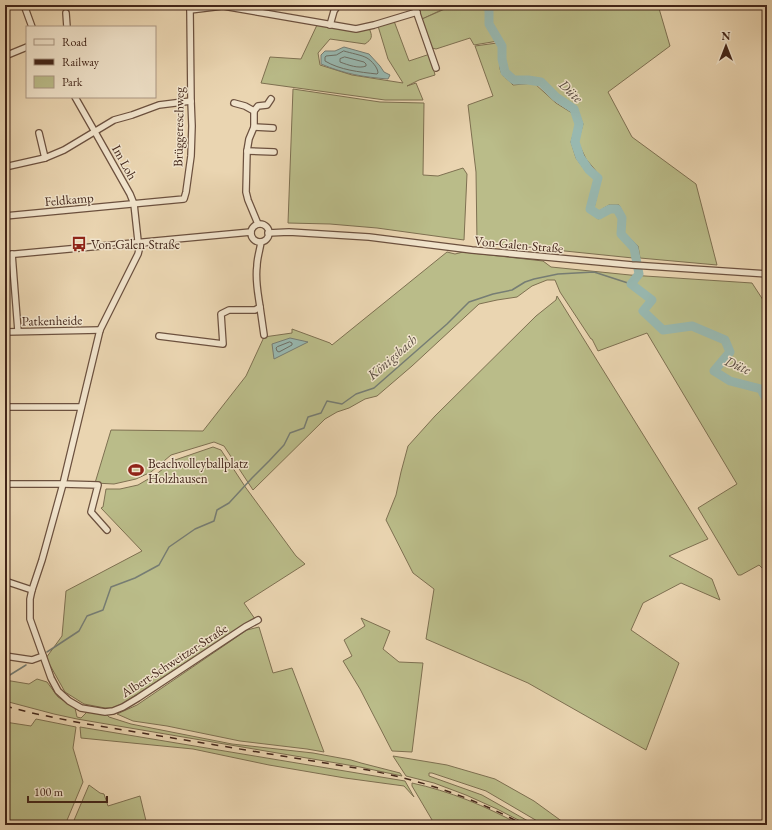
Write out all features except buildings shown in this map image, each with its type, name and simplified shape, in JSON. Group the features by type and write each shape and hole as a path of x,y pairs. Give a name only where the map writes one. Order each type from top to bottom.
{"street":[{"path":"24,5 32,26"},
{"path":"259,5 259,12"},
{"path":"330,25 334,11 338,5"},
{"path":"414,5 436,68"},
{"path":"190,7 223,6 356,29 417,12"},
{"name":"Brüggereschweg","path":"134,204 184,199 186,192 191,156 192,126 190,7"},
{"path":"66,13 67,26"},
{"path":"5,56 26,47"},
{"name":"Im Loh","path":"76,98 130,194 134,204 138,243"},
{"path":"258,224 246,192 249,139 254,127 254,111 258,106 266,105 271,99"},
{"path":"5,167 45,158 64,150 114,120 159,105 191,101"},
{"path":"234,103 245,106 254,111"},
{"path":"254,127 273,128"},
{"path":"39,133 45,158"},
{"path":"248,151 274,152"},
{"name":"Feldkamp","path":"5,216 134,204"},
{"path":"261,242 256,241 252,237 251,232 254,226 258,224 266,227 268,233 265,240 261,242 256,266 264,335"},
{"path":"5,255 251,232"},
{"name":"Von-Galen-Straße","path":"268,233 289,232 369,237 472,250 632,266 767,274"},
{"name":"Albert-Schweitzer-Straße","path":"138,243 138,254 100,330 63,484 32,590 30,599 30,620 51,678 58,691 69,701 81,708 105,712 123,707 138,698 245,627 258,620"},
{"path":"12,254 18,331"},
{"path":"159,336 223,344 221,314 228,310 255,310 260,307"},
{"name":"Patkenheide","path":"5,332 100,330"},
{"path":"5,407 81,407"},
{"path":"5,484 98,485 91,512 107,530"},
{"path":"5,581 32,590"},
{"path":"5,656 32,660 43,656"}],"green space":[{"path":"416,5 452,5 422,19"},
{"path":"454,5 483,5 489,8 490,24 498,41 474,45 470,38 436,49 432,48 422,19"},
{"path":"488,5 658,5 670,46 608,92 632,137 696,184 717,265 640,258 638,246 624,232 625,217 619,205 609,205 599,211 594,208 601,177 586,159 578,142 583,124 576,107 557,94 543,80 531,77 517,78 508,71 504,57 504,44 492,23 491,6"},
{"path":"394,21 409,61 430,54 435,75 407,86 416,83 423,100 385,100 261,83 270,57 301,59 317,25 354,31 369,28 371,34 369,41 365,44 330,39 318,53 320,65 352,75 403,83 388,59 378,26"},
{"path":"497,43 500,50 500,68 503,76 513,85 534,83 556,103 572,113 576,125 571,142 576,158 587,173 595,179 587,209 598,219 611,211 616,211 620,218 619,235 633,249 633,258 477,242 476,172 468,105 493,96 475,46"},
{"path":"293,89 380,102 424,103 423,175 438,176 463,168 467,174 464,240 377,228 330,224 288,223"},
{"path":"447,252 455,254 463,252 543,261 551,267 630,275 752,283 767,306 767,573 759,565 741,575 738,575 698,508 737,484 647,333 598,351 592,339 560,292 555,280 547,280 532,286 517,297 479,304 377,396 365,399 325,419 253,490 224,446 214,442 171,455 151,472 136,479 114,484 95,483 111,430 203,431 246,376 264,337 292,333 292,329 332,345"},
{"path":"557,296 708,539 669,556 712,579 720,600 681,583 643,603 631,630 679,663 646,750 528,683 426,639 434,589 413,573 386,520 396,495 408,446 435,416 536,316 556,300"},
{"path":"213,447 221,450 246,488 296,556 305,564 244,603 255,619 243,625 122,704 112,708 105,708 84,704 65,692 46,658 62,636 66,591 142,551 101,508 103,507 106,489 120,489 138,485 155,475 175,460"},
{"path":"361,618 390,631 383,649 399,662 423,663 412,752 392,751 360,689 343,661 352,656 344,640 365,626"},
{"path":"259,627 273,673 292,668 324,752 240,741 167,726 133,721 117,714 137,705 247,630"},
{"path":"37,679 47,682 58,697 75,708 77,717 81,718 88,711 105,713 109,717 131,724 232,744 313,753 351,760 400,773 402,776 360,767 77,719 5,701 5,680 29,684"},
{"path":"36,719 76,727 73,748 83,782 65,825 5,825 5,722 31,726"},
{"path":"80,727 405,781 414,797 404,786 269,765 193,749 81,738"},
{"path":"393,756 447,765 495,779 534,801 567,825 544,825 486,791 429,773 429,776 482,795 535,825 528,825 466,795 434,783 406,776"},
{"path":"412,783 440,790 467,800 520,825 435,825 412,786"},
{"path":"89,785 100,793 104,794 108,806 140,796 147,825 72,825"}],"water":[{"path":"344,47 369,54 384,72 390,75 388,79 354,74 321,64 321,55 325,51 335,51"},
{"path":"290,338 308,342 274,359 272,344"}],"waterway":[{"name":"Düte","path":"483,5 489,8 489,24 502,46 502,59 505,72 514,80 541,82 556,97 574,109 579,124 575,142 580,157 589,170 598,178 590,209 599,215 610,209 617,209 622,218 621,234 634,248 639,274 631,284 652,300 643,311 663,330 692,326 725,340 730,352 714,371 730,381 761,389 767,401"},
{"name":"Königsbach","path":"47,652 79,631 87,616 103,610 111,587 135,578 159,565 169,547 195,529 214,521 217,510 229,503 269,461 284,445 290,433 304,428 308,417 321,413 327,401 342,404 356,394 374,388 447,324 469,302 493,294 512,290 525,282 534,279 558,274 594,272 631,284"},
{"name":"Königsbach","path":"5,678 26,665"}],"railway":[{"path":"5,706 81,723 389,774 429,785 467,799 505,815 524,825"}],"place":[{"name":"Von-Galen-Straße","path":"79,244"},
{"name":"Beachvolleyballplatz Holzhausen","path":"136,470"}]}
